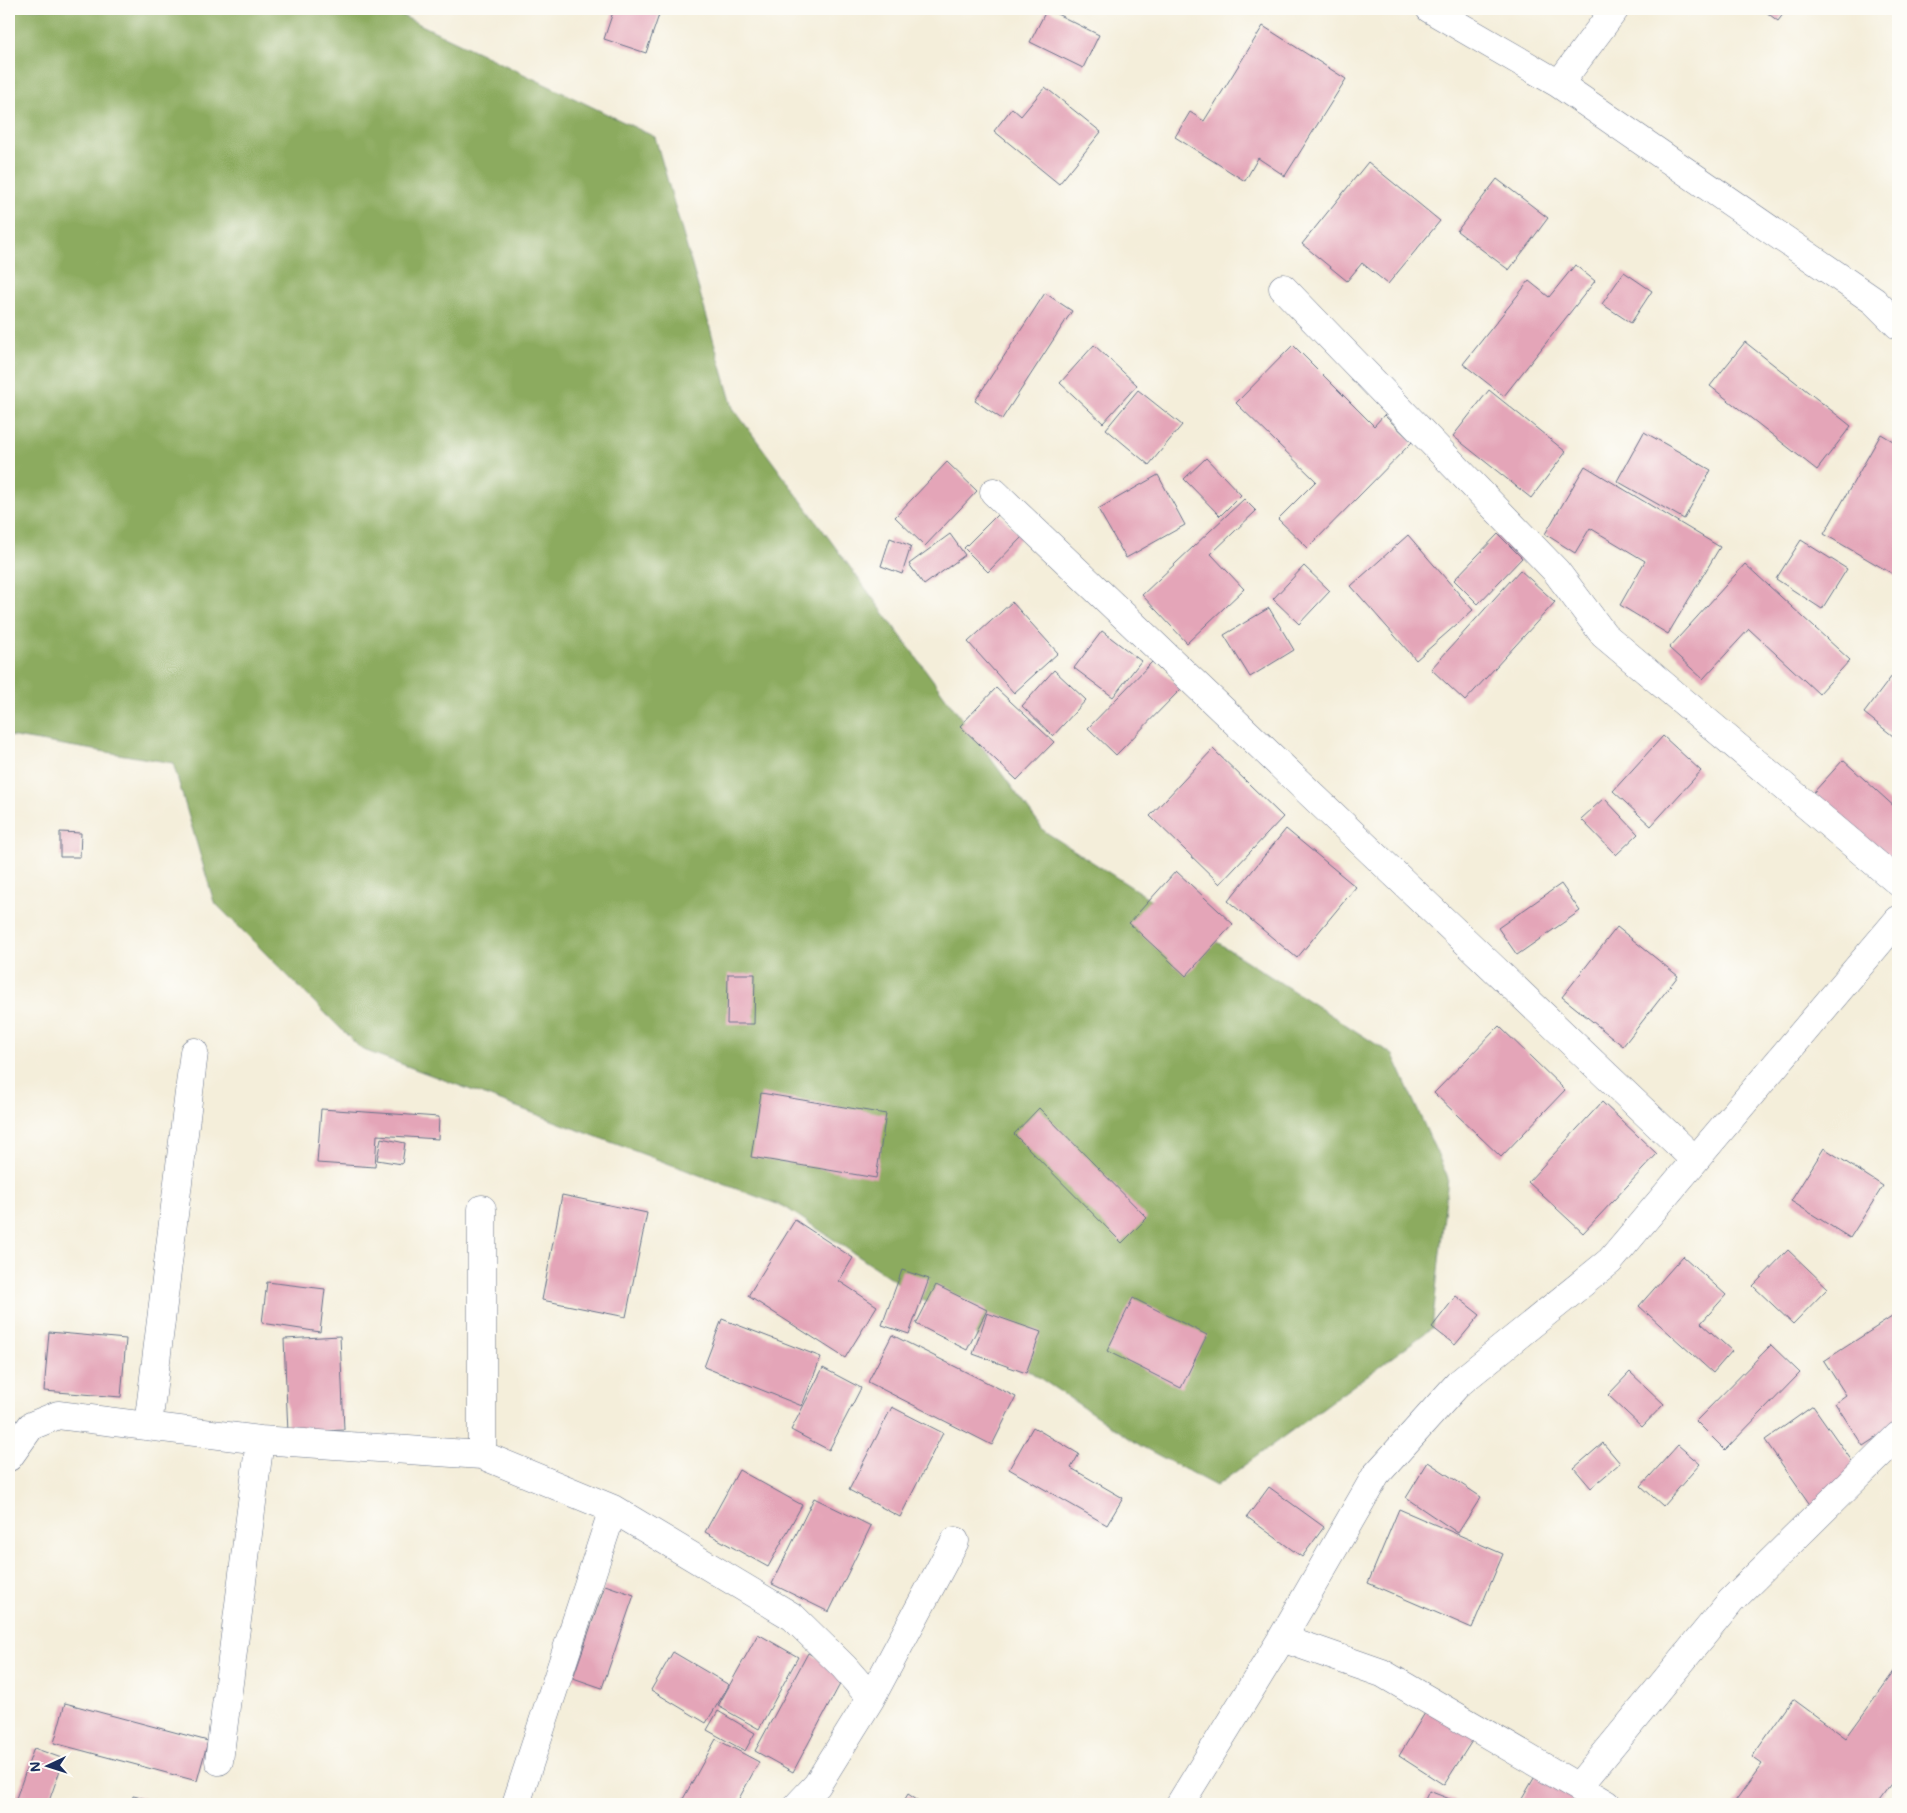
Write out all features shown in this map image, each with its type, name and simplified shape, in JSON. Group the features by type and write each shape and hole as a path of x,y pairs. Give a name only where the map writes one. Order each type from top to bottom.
{"street":[{"path":"1430,9 1559,84 1874,301 1898,325"},
{"path":"1559,84 1615,9"},
{"path":"1283,288 1556,571 1604,635 1898,882"},
{"path":"994,492 1695,1160"},
{"path":"1180,1804 1282,1638 1376,1475 1458,1384 1610,1261 1898,920"},
{"path":"148,1426 194,1052"},
{"path":"482,1209 482,1455"},
{"path":"9,1457 31,1426 58,1415 260,1440 482,1455 614,1509 793,1617 844,1667 871,1698"},
{"path":"1578,1787 1731,1601 1898,1436"},
{"path":"219,1760 260,1440"},
{"path":"516,1804 614,1509"},
{"path":"799,1804 817,1785 871,1698 955,1541"},
{"path":"1282,1638 1382,1673 1607,1804"}],"green space":[{"path":"9,9 388,9 655,137 733,408 1044,831 1393,1055 1448,1178 1432,1328 1216,1486 1141,1446 785,1207 361,1049 214,902 173,763 9,736"}],"building":[{"path":"614,9 661,9 646,53 604,39"},
{"path":"1047,9 1099,35 1083,68 1030,42"},
{"path":"1762,9 1787,9 1778,21"},
{"path":"1263,26 1346,79 1285,176 1258,158 1245,181 1175,137 1190,112 1204,121"},
{"path":"1045,87 1101,132 1059,184 994,131 1012,108 1021,116"},
{"path":"1368,162 1440,221 1388,284 1362,263 1347,281 1302,244"},
{"path":"1497,179 1548,218 1509,270 1457,231"},
{"path":"1575,265 1595,281 1504,396 1463,364 1529,281 1549,297"},
{"path":"1624,272 1652,291 1631,323 1602,304"},
{"path":"1045,293 1072,311 1002,419 975,401"},
{"path":"1745,342 1851,426 1817,470 1710,386"},
{"path":"1094,345 1137,385 1103,423 1060,383"},
{"path":"1293,345 1374,426 1384,415 1412,442 1308,548 1278,519 1316,481 1236,403"},
{"path":"1138,390 1182,425 1149,465 1106,429"},
{"path":"1489,390 1566,452 1531,498 1453,436"},
{"path":"1644,432 1711,470 1684,519 1617,481"},
{"path":"1881,434 1898,444 1898,577 1824,534"},
{"path":"1206,458 1241,495 1220,516 1184,479"},
{"path":"947,462 977,491 925,546 895,517"},
{"path":"1585,466 1720,547 1668,634 1620,605 1645,561 1590,528 1575,553 1545,534"},
{"path":"1158,475 1185,525 1126,558 1098,509"},
{"path":"1244,499 1256,511 1211,554 1244,589 1187,643 1142,595"},
{"path":"998,514 1022,537 988,572 964,548"},
{"path":"950,534 965,555 924,585 909,564"},
{"path":"1498,534 1522,558 1478,604 1454,580"},
{"path":"1408,535 1473,610 1416,660 1351,586"},
{"path":"890,538 911,546 902,574 881,566"},
{"path":"1801,540 1847,569 1822,609 1776,579"},
{"path":"1745,564 1850,660 1819,694 1749,629 1703,679 1669,648"},
{"path":"1304,566 1330,591 1299,624 1273,599"},
{"path":"1520,570 1555,602 1465,701 1431,669"},
{"path":"1012,602 1058,653 1014,693 968,642"},
{"path":"1269,608 1294,650 1250,677 1224,635"},
{"path":"1102,631 1141,661 1113,697 1074,668"},
{"path":"1152,662 1181,689 1116,755 1088,728"},
{"path":"1054,670 1086,700 1053,736 1022,706"},
{"path":"1895,672 1898,674 1898,740 1864,713"},
{"path":"996,688 1054,742 1017,780 960,726"},
{"path":"1663,736 1701,771 1651,826 1613,791"},
{"path":"1213,749 1283,817 1220,884 1150,816"},
{"path":"1843,760 1898,810 1898,868 1813,793"},
{"path":"1604,798 1638,834 1616,855 1581,819"},
{"path":"1286,829 1356,887 1297,958 1228,901"},
{"path":"60,832 81,833 80,857 60,857"},
{"path":"1176,871 1233,924 1186,976 1129,923"},
{"path":"1561,884 1580,911 1517,955 1498,928"},
{"path":"1617,927 1678,976 1623,1046 1562,997"},
{"path":"728,974 755,974 754,1024 727,1024"},
{"path":"1499,1026 1565,1090 1501,1157 1434,1093"},
{"path":"761,1093 886,1114 876,1178 751,1157"},
{"path":"1602,1102 1657,1154 1583,1233 1528,1182"},
{"path":"1039,1108 1147,1218 1122,1243 1014,1134"},
{"path":"321,1109 439,1117 438,1139 377,1135 375,1167 317,1163"},
{"path":"381,1138 405,1143 402,1164 377,1160"},
{"path":"1824,1148 1883,1186 1850,1238 1791,1201"},
{"path":"562,1195 647,1213 626,1317 542,1300"},
{"path":"795,1220 853,1258 839,1281 877,1306 845,1358 748,1296"},
{"path":"1788,1250 1828,1288 1793,1324 1753,1286"},
{"path":"1683,1256 1726,1295 1701,1323 1732,1351 1713,1373 1639,1306"},
{"path":"902,1270 929,1279 909,1334 882,1325"},
{"path":"267,1282 325,1289 320,1332 262,1323"},
{"path":"936,1285 987,1310 967,1350 916,1324"},
{"path":"1456,1296 1480,1315 1455,1345 1432,1327"},
{"path":"1133,1298 1207,1335 1181,1388 1107,1351"},
{"path":"987,1313 1041,1332 1026,1373 973,1354"},
{"path":"1898,1313 1898,1423 1863,1446 1835,1403 1846,1395 1824,1361"},
{"path":"722,1319 821,1357 802,1406 704,1367"},
{"path":"49,1332 126,1339 121,1397 44,1391"},
{"path":"892,1335 1016,1397 992,1445 868,1382"},
{"path":"340,1336 344,1430 288,1433 284,1339"},
{"path":"1771,1345 1800,1373 1725,1450 1696,1421"},
{"path":"823,1368 861,1388 829,1450 791,1430"},
{"path":"1630,1372 1664,1404 1642,1427 1608,1395"},
{"path":"1813,1406 1859,1471 1811,1506 1765,1440"},
{"path":"892,1407 943,1433 900,1517 849,1490"},
{"path":"1033,1427 1079,1454 1071,1468 1123,1498 1107,1525 1009,1469"},
{"path":"1603,1443 1620,1463 1591,1488 1574,1468"},
{"path":"1678,1445 1700,1464 1663,1506 1641,1486"},
{"path":"1428,1462 1481,1497 1458,1533 1406,1498"},
{"path":"739,1470 802,1505 768,1567 705,1532"},
{"path":"1269,1487 1324,1527 1302,1557 1247,1517"},
{"path":"814,1498 871,1526 829,1612 772,1584"},
{"path":"1399,1509 1503,1554 1472,1628 1368,1583"},
{"path":"605,1585 634,1595 602,1688 573,1678"},
{"path":"758,1634 798,1657 759,1729 718,1706"},
{"path":"673,1652 729,1685 706,1723 651,1690"},
{"path":"808,1653 846,1673 793,1772 755,1751"},
{"path":"1898,1666 1898,1775 1877,1804 1733,1804 1762,1764 1752,1757 1793,1699 1846,1738"},
{"path":"65,1703 208,1741 197,1781 54,1743"},
{"path":"1431,1703 1477,1733 1444,1785 1399,1756"},
{"path":"718,1711 755,1733 745,1751 707,1730"},
{"path":"716,1739 759,1762 736,1804 693,1804 683,1799"},
{"path":"34,1748 64,1759 48,1804 14,1804"},
{"path":"1541,1766 1595,1804 1519,1804"},
{"path":"1429,1791 1463,1804 1423,1804"},
{"path":"908,1794 923,1804 902,1804"},
{"path":"133,1796 159,1802 158,1804 131,1804"}]}
